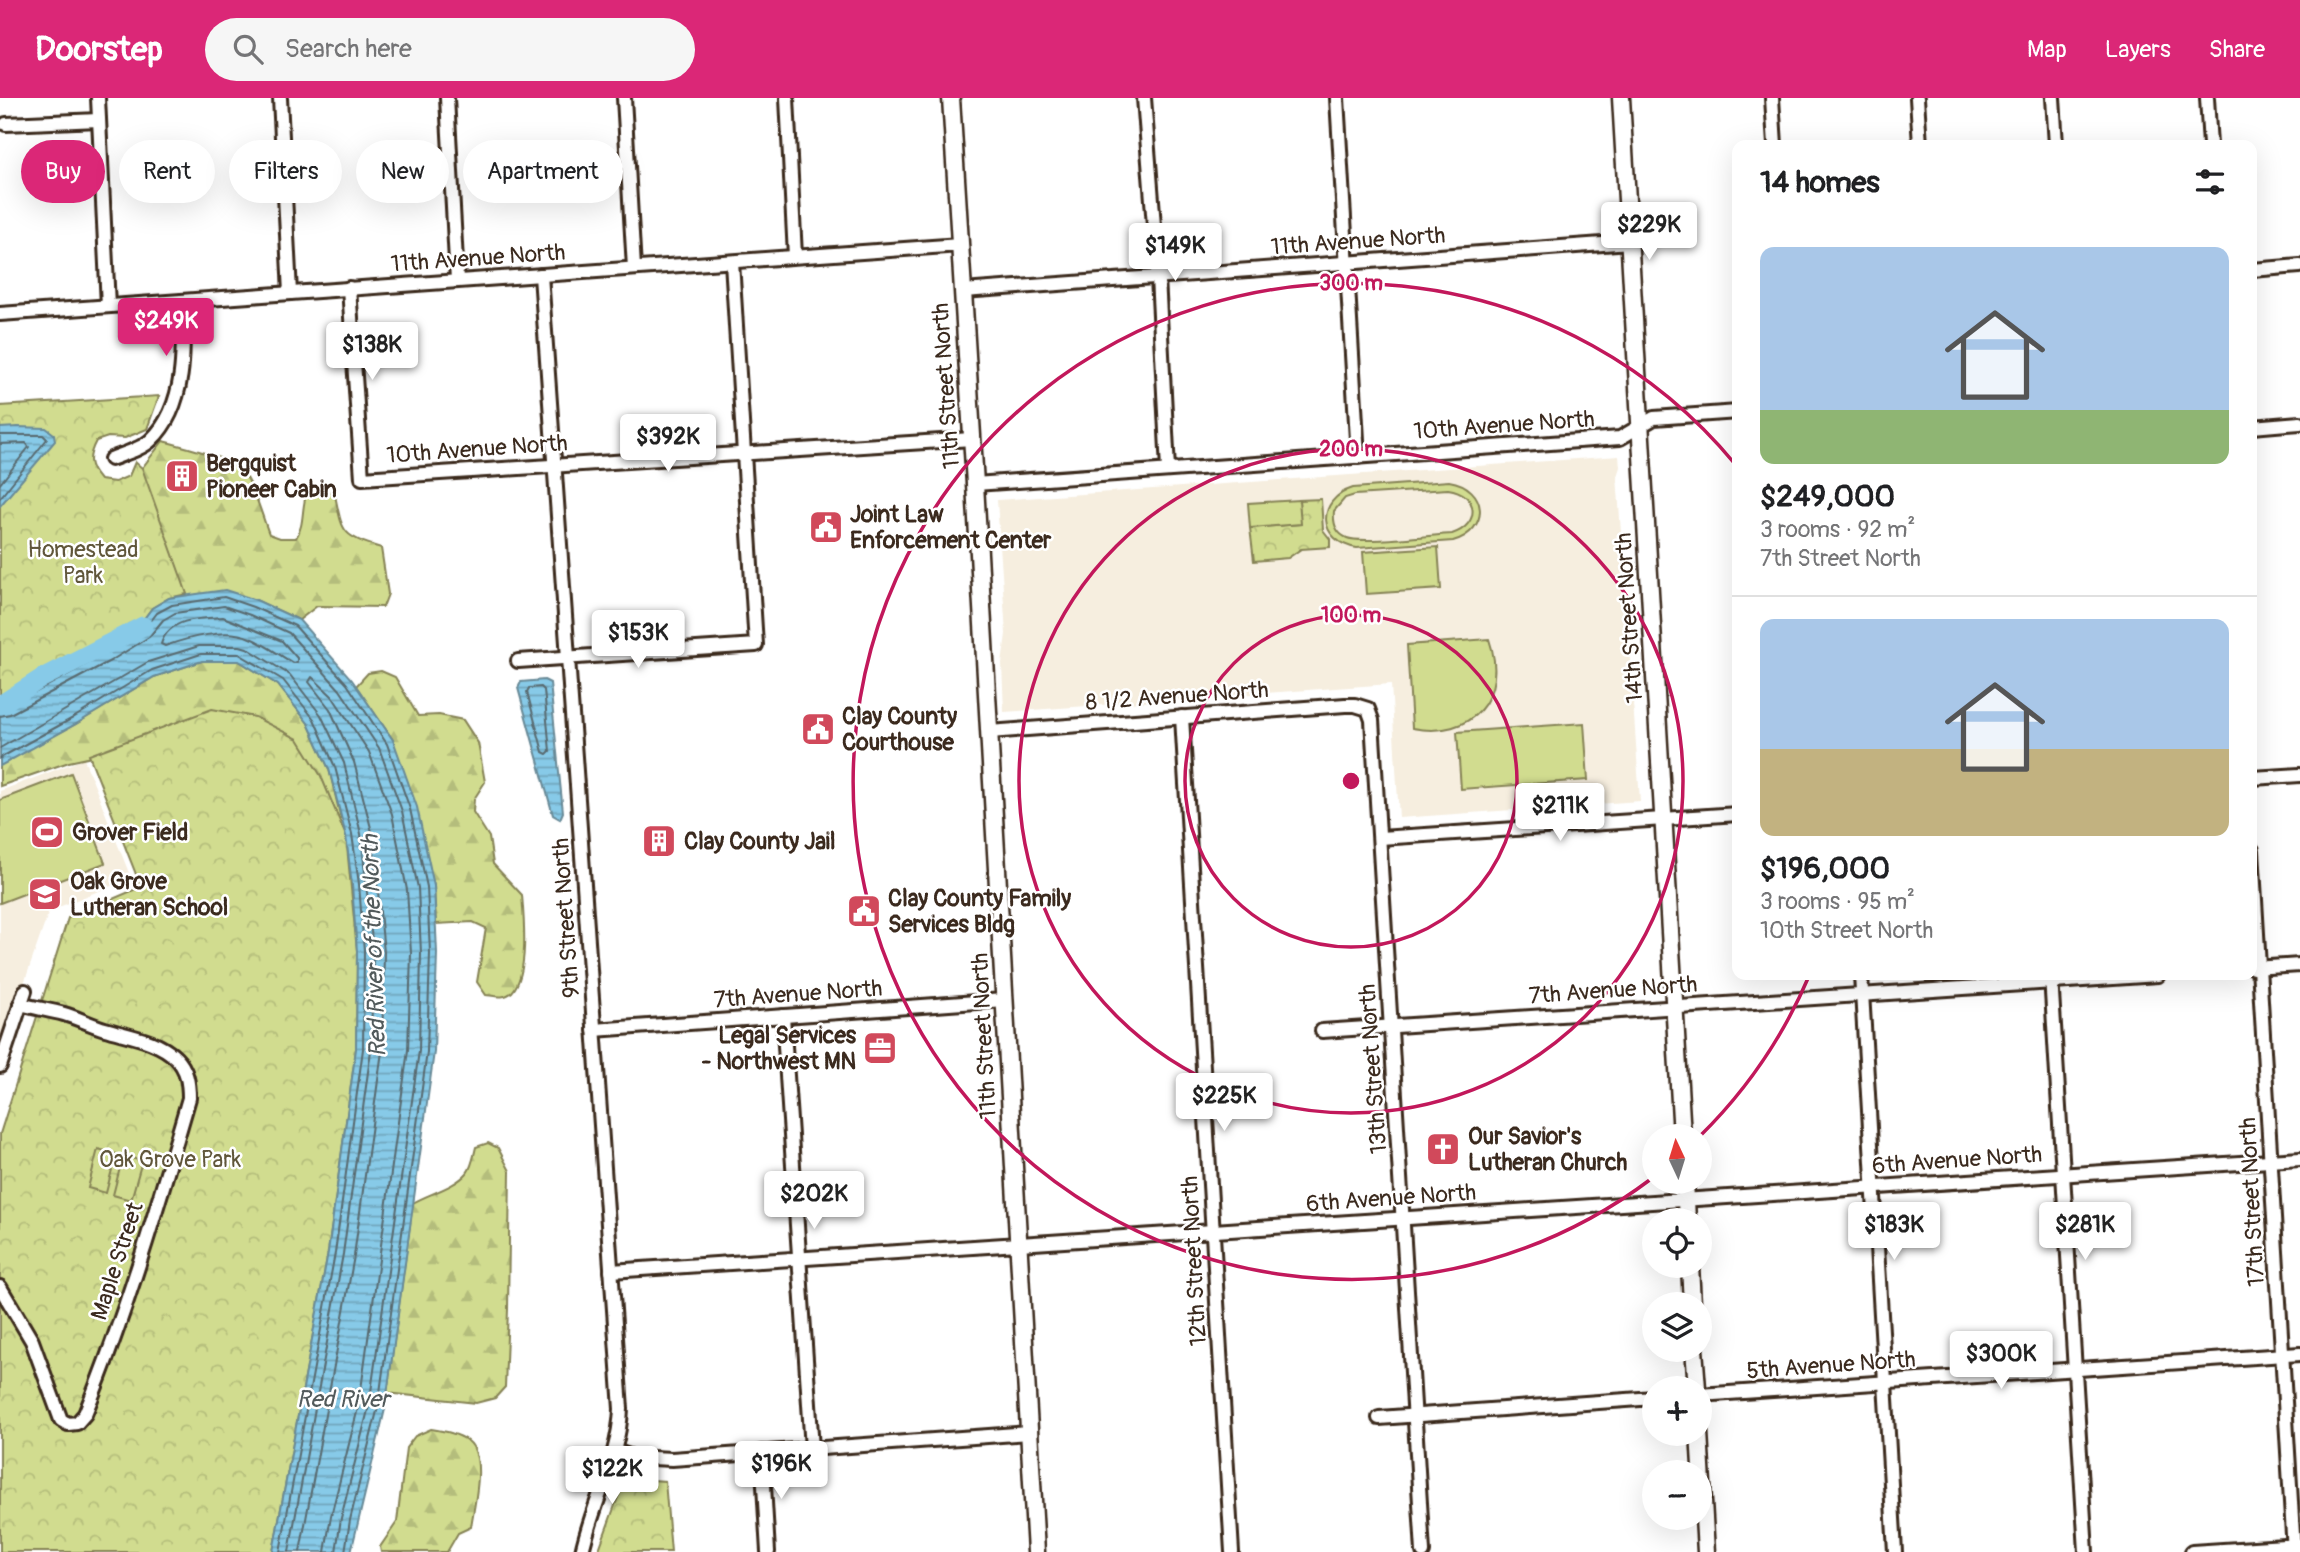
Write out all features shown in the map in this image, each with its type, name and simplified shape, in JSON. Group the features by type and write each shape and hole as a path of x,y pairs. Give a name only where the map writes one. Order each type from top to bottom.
{"street":[{"path":"98,98 108,306"},
{"path":"280,98 290,293"},
{"path":"447,98 457,280"},
{"path":"624,98 634,268"},
{"path":"787,98 795,256"},
{"name":"11th Street North","path":"951,98 1036,1552"},
{"path":"1144,98 1158,276 1168,470"},
{"path":"1337,98 1358,457"},
{"name":"14th Street North","path":"1621,98 1681,1124"},
{"path":"1772,98 1775,140"},
{"path":"1917,98 1920,140"},
{"path":"2053,98 2056,140"},
{"path":"2207,98 2210,140"},
{"path":"6,124 99,120"},
{"name":"11th Avenue North","path":"963,291 1630,242"},
{"name":"11th Avenue North","path":"0,314 960,245"},
{"path":"518,661 756,645 732,262"},
{"path":"2257,270 2300,266"},
{"name":"9th Street North","path":"541,275 621,1409 620,1431 615,1451 592,1511 582,1552"},
{"name":"10th Avenue North","path":"349,288 362,478 972,439"},
{"path":"111,459 150,441 168,414 182,379 182,301"},
{"name":"10th Avenue North","path":"975,484 1620,438 1654,418 1732,412"},
{"path":"2257,427 2300,423"},
{"name":"8 1/2 Avenue North","path":"989,732 1345,705 1368,709"},
{"name":"13th Street North","path":"1368,709 1372,720 1380,838 1423,1552"},
{"name":"12th Street North","path":"1182,717 1232,1552"},
{"path":"2257,778 2300,775"},
{"path":"1380,838 1732,814"},
{"path":"2257,968 2300,965"},
{"path":"1861,980 1895,1552"},
{"name":"7th Avenue North","path":"1322,1031 1862,995 2030,980"},
{"path":"2052,980 2086,1552"},
{"name":"17th Street North","path":"2257,980 2296,1547"},
{"path":"0,1066 25,991"},
{"name":"7th Avenue North","path":"594,1030 1004,1000"},
{"name":"Maple Street","path":"0,1287 32,1341 61,1420 68,1424 77,1423 85,1414 134,1280 189,1098 189,1084 184,1068 175,1057 163,1049 65,1014 20,1004"},
{"path":"783,1016 811,1449"},
{"name":"6th Avenue North","path":"611,1271 2300,1159"},
{"path":"1686,1194 1686,1208"},
{"name":"5th Avenue North","path":"1712,1394 2300,1354"},
{"path":"1380,1418 1642,1399"},
{"path":"615,1451 632,1457 653,1459 1029,1433"},
{"path":"1700,1446 1706,1552"},
{"path":"761,1452 768,1552"},
{"path":"2192,1552 2296,1547"}],"shaded area":[{"path":"1619,456 1617,476 1640,801 1399,818 1391,684 1004,712 1002,664 1006,634 997,500"},
{"name":"Oak Grove Lutheran School","path":"84,759 131,878 49,911 0,1053 0,791"}],"green space":[{"name":"Homestead Park","path":"159,396 147,429 125,438 108,437 96,441 90,462 100,480 115,482 129,476 135,462 142,468 187,594 169,598 152,608 140,624 104,647 0,702 0,406"},
{"path":"163,441 220,458 240,470 254,491 269,534 280,538 296,538 301,527 307,492 322,487 335,495 346,532 358,540 381,548 388,594 383,607 317,606 299,620 256,600 152,608 140,624 0,702 142,468"},
{"path":"1449,481 1471,491 1480,509 1479,519 1465,536 1453,541 1357,548 1335,538 1326,520 1332,502 1353,488","holes":["1448,489 1466,496 1471,503 1472,517 1461,530 1452,534 1355,540 1343,536 1335,523 1334,511 1345,498 1355,495"]},
{"path":"1321,499 1323,530 1330,539 1330,547 1301,549 1288,558 1254,561 1250,528 1300,524 1299,500"},
{"path":"1299,500 1301,524 1250,528 1248,503"},
{"path":"1438,547 1441,589 1366,594 1363,552"},
{"path":"1489,639 1494,660 1494,679 1481,710 1452,727 1433,730 1412,728 1407,645"},
{"path":"202,661 239,661 278,685 308,723 329,769 341,819 333,821 110,753 69,762 0,786 0,765 76,724 154,677"},
{"path":"381,671 395,677 418,716 439,715 463,720 478,743 485,782 474,799 473,812 489,837 493,864 522,895 524,931 521,973 512,992 506,996 486,995 477,982 486,928 473,922 436,924 434,886 393,740 356,686 368,673"},
{"name":"Oak Grove Park","path":"212,709 255,717 298,739 321,776 346,836 357,951 356,1049 328,1252 273,1552 0,1552 0,1134 68,918 141,887 89,755"},
{"path":"1584,723 1588,780 1461,789 1457,732"},
{"name":"Grover Field","path":"71,773 105,863 0,903 0,800"},
{"path":"488,1143 498,1148 510,1171 505,1387 495,1398 476,1403 387,1393 413,1203 462,1178 470,1168 476,1147"},
{"path":"98,1149 116,1154 106,1193 88,1188"},
{"path":"123,1156 142,1161 131,1200 113,1195"},
{"path":"431,1429 459,1436 474,1448 478,1481 471,1527 458,1533 447,1552 381,1552 380,1547 397,1522 406,1448 415,1436"},
{"path":"625,1478 665,1481 671,1552 598,1552"}],"water":[{"path":"0,428 46,428 54,434 55,441 0,506"},
{"name":"Red River","path":"225,590 256,600 299,620 352,680 393,740 417,807 434,886 437,953 434,1052 385,1409 351,1552 273,1552 328,1252 356,1049 357,951 352,885 346,836 329,769 308,723 278,685 239,661 202,661 154,677 0,766 0,702 104,647 140,624 152,608 169,598"},
{"path":"544,680 550,683 563,812 560,819 553,815 518,688 521,682"}],"waterway":[{"name":"Red River of the North","path":"0,705 42,678 143,626"}],"place":[{"name":"Bergquist Pioneer Cabin","path":"182,476"},
{"name":"Joint Law Enforcement Center","path":"826,527"},
{"name":"Clay County Courthouse","path":"818,729"},
{"name":"Grover Field","path":"47,832"},
{"name":"Clay County Jail","path":"659,841"},
{"name":"Oak Grove Lutheran School","path":"45,894"},
{"name":"Clay County Family Services Bldg","path":"864,911"},
{"name":"Legal Services - Northwest MN","path":"880,1048"},
{"name":"Our Savior's Lutheran Church","path":"1443,1149"}]}
